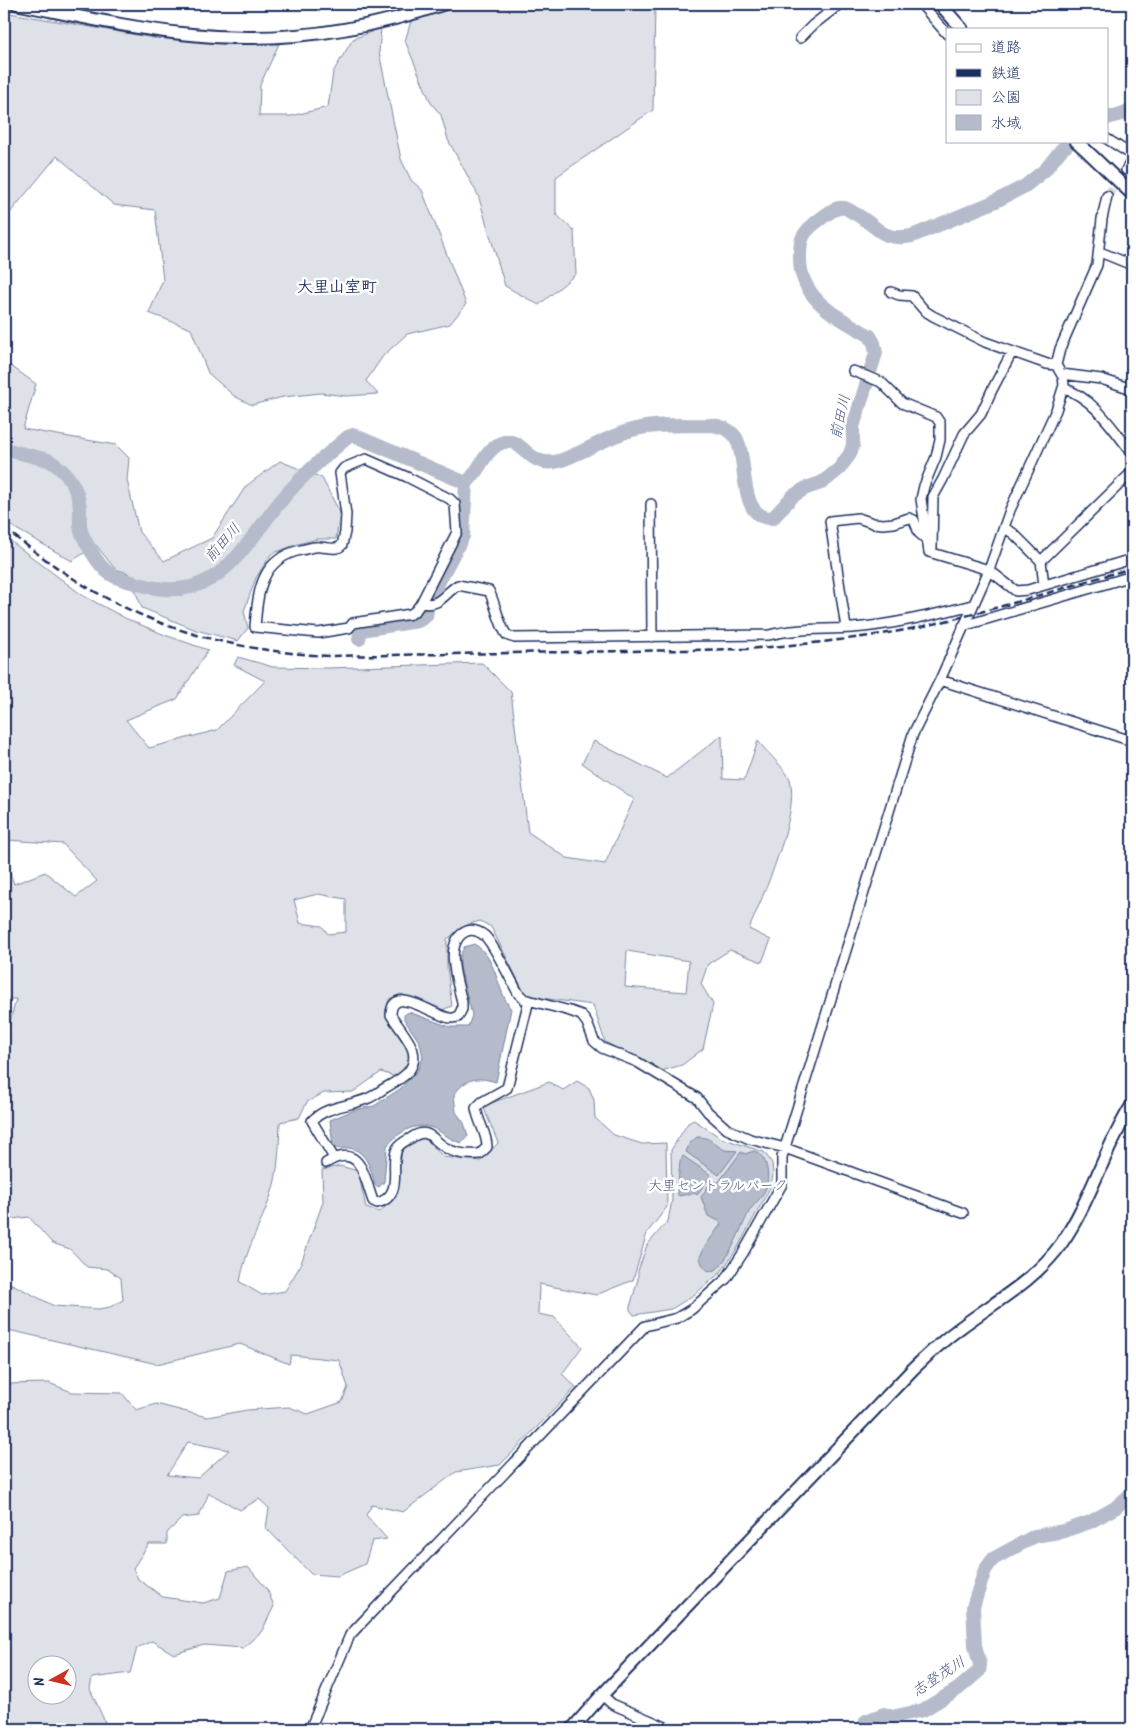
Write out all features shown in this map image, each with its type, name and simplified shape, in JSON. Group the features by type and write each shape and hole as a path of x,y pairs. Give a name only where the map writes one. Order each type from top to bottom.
{"street":[{"path":"17,4 163,31 257,38 291,37 347,29 414,14 444,4"},
{"path":"800,38 840,4"},
{"path":"920,4 946,33"},
{"path":"940,4 961,28"},
{"path":"1077,142 1132,194"},
{"path":"1111,142 1132,155"},
{"path":"1126,170 1132,160"},
{"path":"310,1729 350,1636 645,1326 677,1318 692,1309 726,1279 782,1184 782,1157 913,734 940,680 989,570 1010,510 1056,410 1063,388 1062,374 1056,364 1060,349 1094,274 1100,252 1101,224 1107,196"},
{"path":"1100,252 1132,265"},
{"path":"891,292 912,296 925,311 967,334 1047,364 1056,364"},
{"path":"932,553 933,497 964,434 981,414 1012,352"},
{"path":"856,372 882,382 902,403 936,418 940,423 940,440 936,457 924,486 921,499 929,552 989,570 1016,591 1028,590 1132,559"},
{"path":"1062,374 1100,379 1132,389"},
{"path":"1063,388 1076,392 1092,405 1132,453"},
{"path":"426,604 457,532 455,504 450,499 407,477 366,459 344,468 340,473 346,514 346,532 342,545 340,548 316,546 295,551 272,565 262,581 255,627 318,633 349,628 354,622 411,614 426,604 437,603 458,585 489,591 504,630 507,635 515,638 768,635 785,631 846,628 922,618 972,605"},
{"path":"1041,561 1132,472"},
{"path":"651,504 652,637"},
{"path":"846,628 830,521 858,518 883,524 909,518 914,520 919,533 927,540"},
{"path":"1004,528 1013,533 1041,561 1044,585"},
{"path":"964,626 1132,576"},
{"path":"940,680 1132,740"},
{"path":"529,1000 507,1088 482,1102 476,1108 477,1118 487,1138 487,1147 480,1154 469,1155 448,1149 426,1133 418,1133 398,1147 395,1158 396,1174 394,1186 389,1197 377,1203 373,1201 360,1164 352,1158 344,1156 330,1160 312,1121 316,1116 369,1098 406,1076 412,1067 413,1049 391,1015 391,1009 395,1003 402,1000 414,1003 450,1019 458,1017 462,1009 452,954 460,936 467,931 474,930 487,938 518,993 524,999 529,1000 570,1010 581,1015 587,1023 594,1041 602,1048 637,1062 697,1098 708,1112 727,1129 750,1139 785,1148 963,1213"},
{"path":"572,1729 602,1695 913,1369 955,1331 1034,1274 1052,1255 1076,1217 1132,1106"},
{"path":"602,1695 612,1704 670,1729"}],"green space":[{"path":"459,4 655,4 653,110 556,177 556,214 574,231 576,274 539,305 505,286 478,195 448,140 441,115 431,103 405,41 411,21"},
{"path":"4,12 154,38 279,44 260,85 259,116 291,116 328,107 333,72 353,39 381,28 379,52 401,159 411,180 422,190 466,304 450,324 407,334 383,356 366,381 378,394 346,396 321,393 283,397 252,405 234,396 208,373 191,329 149,313 163,280 155,210 114,205 57,156 9,214 8,226 4,227"},
{"path":"4,361 36,384 23,429 116,445 129,458 127,480 139,532 164,561 212,538 246,486 280,461 322,478 340,513 336,539 317,539 271,554 256,578 244,611 248,628 238,641 196,630 142,608 128,573 115,569 96,545 72,561 4,522"},
{"path":"4,536 82,595 125,618 208,650 177,699 126,720 149,748 217,730 265,681 234,665 238,657 273,667 327,668 482,663 511,692 528,832 567,858 605,864 634,799 582,763 594,741 667,778 722,735 723,779 744,780 758,741 788,775 792,794 790,813 778,855 749,929 771,940 762,962 730,950 708,964 701,984 713,1004 703,1049 682,1065 661,1071 605,1042 593,1005 526,996 491,927 480,921 469,924 447,939 447,967 452,1006 442,1010 401,994 389,999 386,1015 409,1052 408,1067 396,1077 381,1072 353,1092 324,1093 307,1102 299,1118 280,1122 274,1186 249,1248 240,1282 262,1295 285,1291 300,1266 323,1202 322,1170 340,1166 358,1171 366,1208 380,1212 396,1197 402,1150 424,1136 443,1157 481,1161 498,1143 483,1106 549,1082 563,1090 577,1081 589,1088 594,1100 595,1118 614,1135 642,1144 666,1143 667,1207 647,1233 633,1280 596,1295 539,1284 538,1314 554,1317 582,1347 562,1374 576,1387 500,1465 456,1472 403,1512 372,1505 366,1515 387,1539 372,1541 365,1564 338,1576 311,1574 266,1528 269,1508 259,1499 240,1510 209,1493 199,1516 182,1518 167,1533 167,1544 149,1544 133,1568 138,1579 163,1597 203,1603 220,1598 228,1571 248,1567 267,1589 274,1606 262,1631 243,1648 204,1645 174,1654 152,1641 137,1648 130,1673 92,1678 90,1689 105,1722 94,1729 4,1729 4,1384 49,1383 72,1392 122,1393 136,1410 156,1404 207,1417 247,1410 289,1407 308,1414 342,1402 348,1387 339,1360 291,1355 289,1364 240,1344 157,1364 4,1329 4,1286 12,1284 54,1306 98,1309 110,1307 123,1300 121,1278 107,1269 87,1267 70,1249 52,1243 29,1217 4,1220 4,1045 16,999 4,999 4,854 14,884 45,872 76,897 97,881 63,844 8,840 4,844","holes":["318,894 346,899 346,932 328,934 322,926 300,923 294,900","627,951 689,961 686,992 625,987","188,1442 229,1450 198,1478 167,1475"]},
{"name":"大里セントラルパーク","path":"694,1120 721,1138 764,1152 772,1163 771,1186 738,1247 721,1272 695,1294 671,1309 634,1315 630,1307 638,1279 638,1271 647,1245 668,1221 672,1200 671,1150 688,1123"}],"water":[{"path":"474,944 482,950 492,965 502,992 511,1009 496,1082 483,1079 472,1080 458,1089 454,1095 456,1112 464,1123 468,1136 462,1143 437,1130 423,1126 409,1129 397,1136 387,1146 384,1182 379,1187 375,1185 367,1162 360,1153 349,1148 339,1149 333,1147 330,1120 354,1110 374,1106 400,1089 418,1070 423,1057 420,1043 404,1019 404,1015 409,1012 450,1027 468,1027 472,1015 460,967 460,957 464,947"},
{"path":"697,1137 709,1139 725,1150 737,1151 719,1175 686,1152 689,1144"},
{"path":"754,1151 762,1156 766,1165 768,1175 766,1188 750,1210 725,1260 720,1267 709,1271 703,1265 700,1257 721,1224 719,1221 708,1216 701,1197 712,1180 718,1183 741,1152 745,1154"},
{"path":"683,1156 711,1175 697,1195 694,1193 679,1196 677,1194 680,1161"}],"waterway":[{"name":"前田川","path":"1108,118 1132,111"},
{"name":"前田川","path":"4,449 48,460 66,474 74,486 79,500 82,534 96,559 106,571 122,579 165,589 187,588 206,581 223,570 237,556 296,484 330,452 353,435 466,483 487,454 497,445 504,442 516,444 538,460 554,462 565,459 620,433 636,429 664,425 713,425 727,429 734,435 739,444 745,484 753,508 761,516 773,518 793,496 806,488 821,483 839,469 850,454 853,445 853,427 876,353 870,336 845,322 823,306 806,285 801,272 800,257 801,242 806,232 828,213 844,208 886,235 893,237 912,236 996,201 1025,186 1045,170 1061,150 1071,142"},
{"name":"前田川","path":"359,639 361,630 418,621 426,616 429,600 463,536 466,483"},
{"name":"志登茂川","path":"864,1729 866,1721 884,1714 892,1717 923,1710 958,1689 979,1671 980,1665 975,1645 973,1607 985,1570 993,1559 1035,1536 1064,1531 1090,1522 1115,1508 1132,1493"}],"tunnel":[{"path":"1107,196 1126,170"}],"railway":[{"path":"4,528 75,580 128,609 155,621 183,631 241,645 300,654 330,656 747,649 812,643 877,635 947,621 1132,568"}],"district":[{"name":"大里山室町","path":"337,287"}]}
